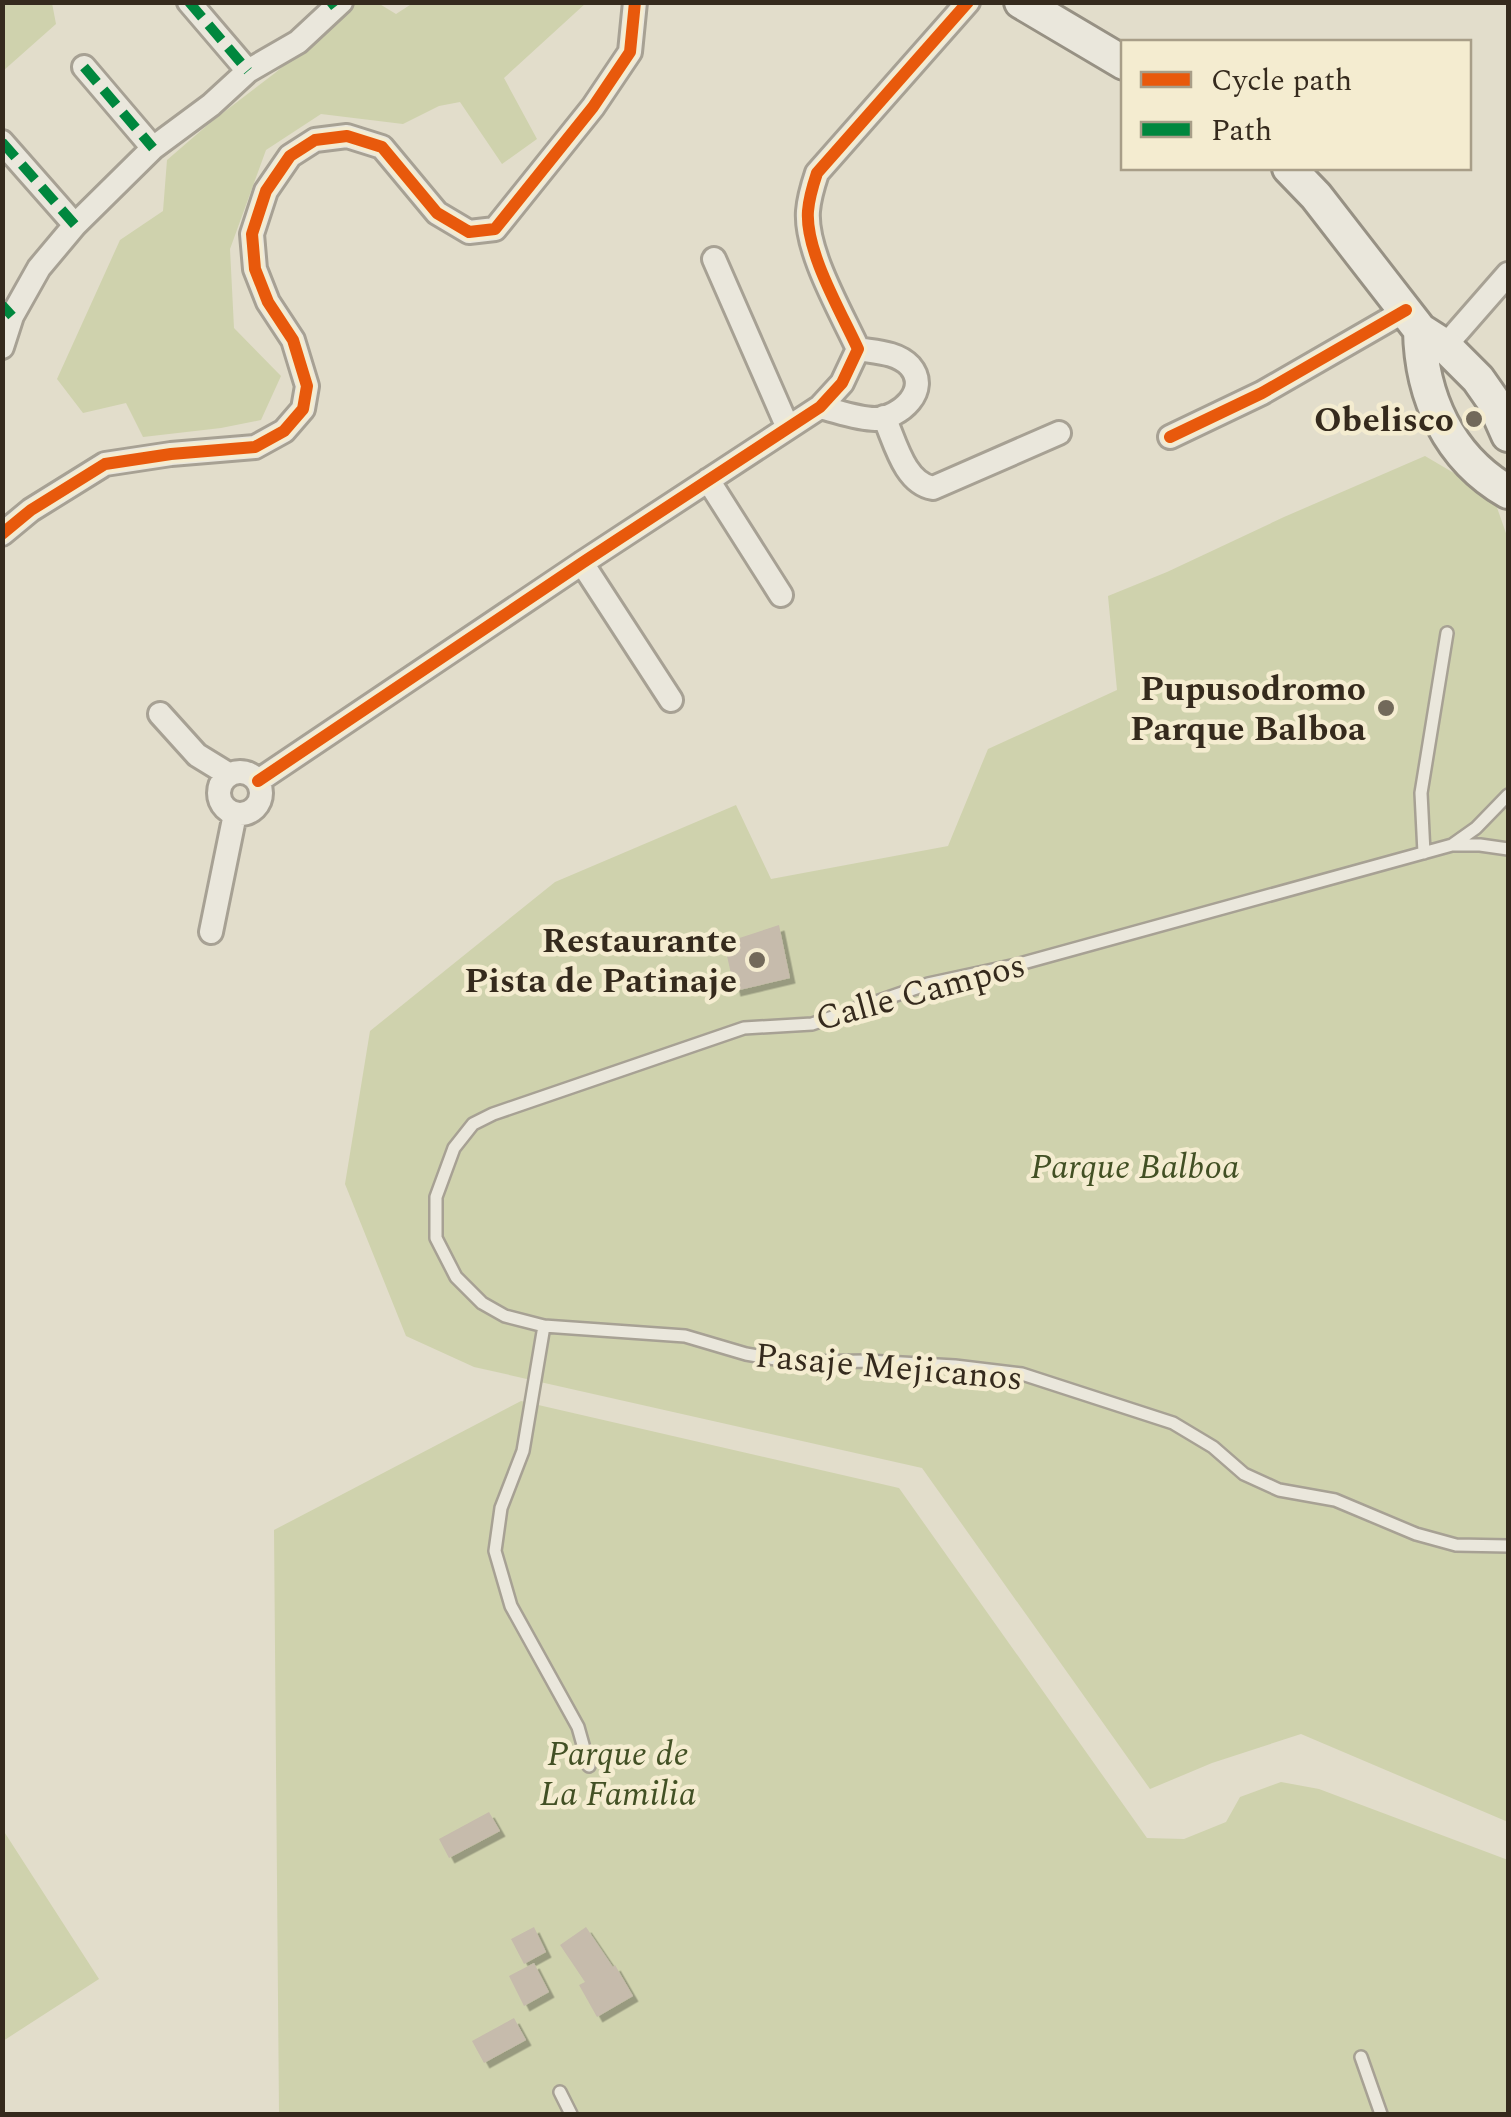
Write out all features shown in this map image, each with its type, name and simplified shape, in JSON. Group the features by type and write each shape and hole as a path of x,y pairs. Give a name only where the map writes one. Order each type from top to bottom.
{"main road":[{"path":"1022,2 1121,61"},
{"path":"1291,170 1423,329 1500,398 1508,434"},
{"path":"1423,329 1424,376 1438,419 1464,457 1508,492"}],"street":[{"path":"189,2 248,71"},
{"path":"2,534 31,510 105,464 256,446 284,432 303,409 306,386 292,340 268,302 255,269 252,234 266,191 290,156 315,140 348,136 382,147 438,213 469,232 495,230 593,107 630,52 635,2"},
{"path":"258,781 788,428 820,406 842,383 858,349 816,256 808,222 817,173 968,2"},
{"path":"2,347 7,310 76,225 153,148 212,105 248,71 298,42 336,4"},
{"path":"84,67 153,148"},
{"path":"2,142 76,225"},
{"path":"714,259 788,428"},
{"path":"1170,438 1262,393 1423,329 1508,274"},
{"path":"820,406 874,419 910,402 916,394 917,379 909,365 892,355 858,349"},
{"path":"884,416 909,473 920,486 933,488 1059,433"},
{"path":"708,480 781,595"},
{"path":"582,562 671,700"},
{"path":"160,714 197,755 228,774 245,772 258,781 262,791 254,809 245,814 226,810 218,791 228,774"},
{"path":"211,932 235,814"}],"lane":[{"path":"1424,853 1420,793 1447,633"},
{"path":"1452,845 1476,828 1508,795"},
{"path":"1452,845 1508,849"},
{"name":"Calle Campos","path":"436,1198 454,1148 473,1124 493,1114 744,1028 812,1024 928,984 1016,965 1452,845"},
{"name":"Pasaje Mejicanos","path":"436,1198 436,1238 456,1277 482,1302 505,1316 544,1326 686,1336 746,1354 792,1362 902,1363 1022,1374 1173,1423 1213,1447 1244,1474 1279,1490 1335,1500 1416,1534 1456,1544 1508,1546"},
{"path":"544,1326 523,1451 501,1508 494,1551 511,1606 578,1728 589,1766"},
{"path":"1362,2057 1382,2114"},
{"path":"560,2092 572,2114"}],"green space":[{"path":"3,2 52,3 56,24 3,71"},
{"path":"356,3 378,3 396,14 413,3 586,3 504,78 537,139 502,164 460,102 439,106 403,124 321,114 266,150 230,249 234,328 281,376 261,420 143,437 126,403 83,413 57,379 120,240 163,211 167,160"},
{"name":"Parque Balboa","path":"1425,456 1493,496 1508,539 1508,1822 1301,1734 1212,1763 1150,1789 922,1468 474,1367 406,1336 345,1184 370,1031 555,882 736,805 771,879 948,846 988,749 1117,690 1108,596"},
{"name":"Parque de La Familia","path":"521,1401 899,1488 1147,1838 1184,1839 1226,1822 1240,1797 1281,1782 1319,1789 1508,1860 1508,2114 279,2114 274,1530"},
{"path":"3,1830 99,1979 2,2041"}],"building":[{"name":"Restaurante Pista de Patinaje","path":"779,925 790,978 735,991 724,943"},
{"path":"489,1812 500,1831 449,1858 439,1839"},
{"path":"534,1927 546,1952 524,1964 511,1939"},
{"path":"586,1927 633,1996 597,2017 579,1985 585,1982 560,1945"},
{"path":"534,1963 549,1992 524,2006 509,1976"},
{"path":"514,2018 526,2040 484,2063 472,2041"}],"marked path":[{"path":"189,2 248,71"},
{"path":"331,2 335,7"},
{"path":"84,67 153,148"},
{"path":"2,142 75,225"},
{"path":"2,305 12,316"}],"cycle path":[{"path":"2,534 31,510 105,464 255,447 284,431 303,409 307,386 293,340 268,302 255,269 252,234 266,191 290,156 315,140 347,136 382,147 437,213 469,232 495,229 593,107 630,52 635,2"},
{"path":"258,781 820,407 842,383 858,349 812,244 808,211 817,173 968,2"},
{"path":"1170,437 1262,393 1406,310"}],"place":[{"name":"Obelisco","path":"1474,419"},
{"name":"Pupusodromo Parque Balboa","path":"1386,708"},
{"name":"Restaurante Pista de Patinaje","path":"757,960"}]}
